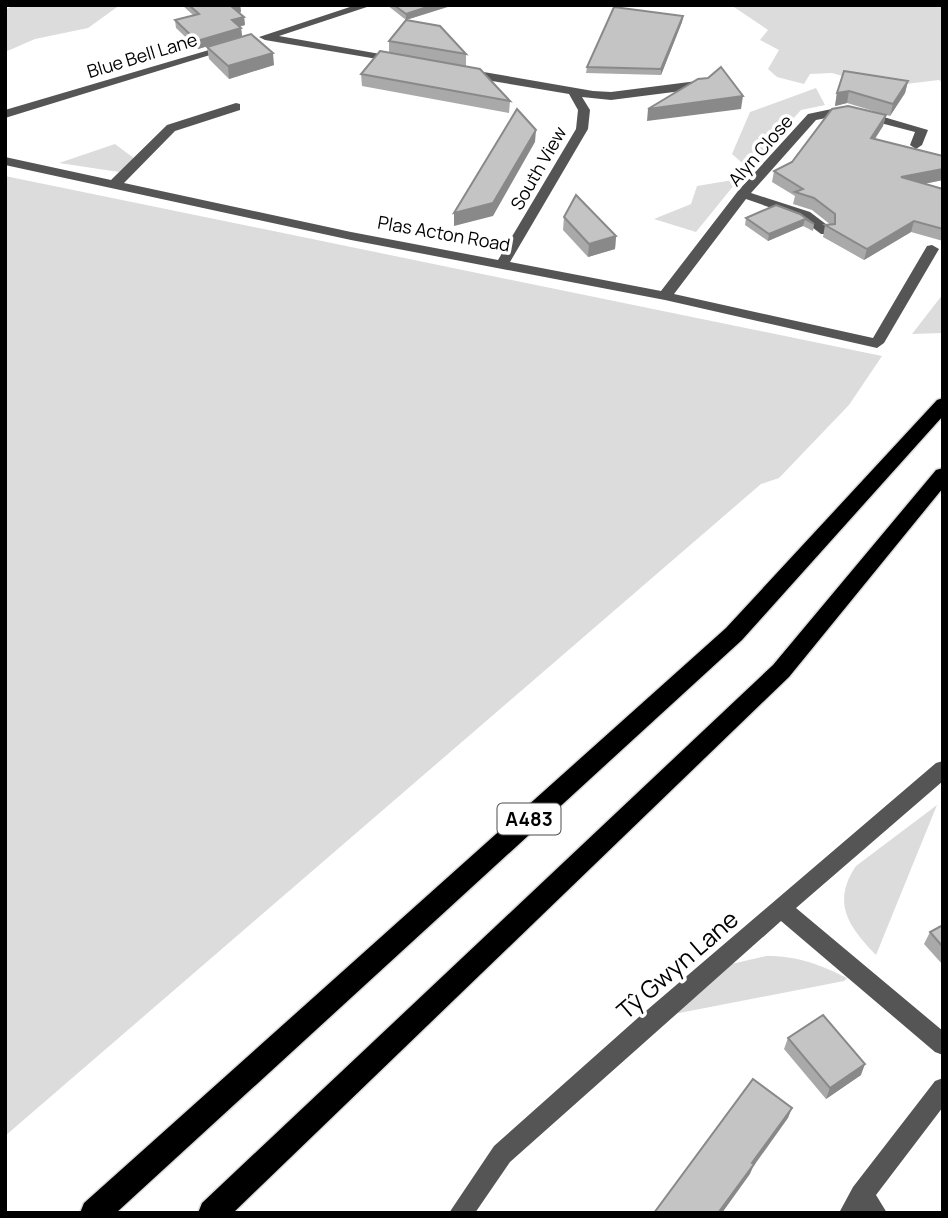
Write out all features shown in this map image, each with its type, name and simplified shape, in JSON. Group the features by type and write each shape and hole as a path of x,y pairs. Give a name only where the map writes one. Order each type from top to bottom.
{"highway":[{"name":"A483","path":"93,1213 734,634 943,404"},
{"path":"212,1213 781,671 943,475"}],"street":[{"path":"252,41 368,5"},
{"path":"265,37 413,64"},
{"name":"Blue Bell Lane","path":"6,114 239,44"},
{"path":"453,71 574,93 611,96 705,84"},
{"name":"South View","path":"503,263 582,129 584,110 574,93"},
{"path":"114,185 171,128 236,107"},
{"name":"Alyn Close","path":"665,296 743,194 812,117 846,110 926,125 916,145"},
{"name":"Plas Acton Road","path":"5,161 351,236 503,263 877,343 932,250"},
{"path":"743,194 805,215 826,231"},
{"name":"Tŷ Gwyn Lane","path":"461,1213 502,1154 943,769"},
{"path":"781,908 943,1045"},
{"path":"862,1207 943,1089"}],"shaded area":[{"path":"14,5 120,5 88,28 35,39 5,52 5,10"},
{"path":"731,5 943,5 943,83 939,80 881,87 832,73 810,74 804,84 777,77 768,69 779,50 760,40 768,30"},
{"path":"816,88 825,105 801,110 748,168 732,154 750,112"},
{"path":"115,144 135,159 119,172 59,163"},
{"path":"5,176 882,356 849,405 779,478 761,484 5,1136"},
{"path":"739,179 696,232 654,219 691,204 697,186"},
{"path":"943,294 943,333 912,334"},
{"path":"937,805 876,955 858,934 846,914 844,903 849,879 856,866"},
{"path":"766,956 788,957 808,962 847,978 844,981 669,1015 727,965"}],"building":[{"path":"189,5 238,5 232,7 244,17 232,20 241,28 197,41 175,20 199,14"},
{"path":"394,5 433,5 406,14"},
{"path":"614,7 683,16 661,69 587,67"},
{"path":"406,20 440,26 466,54 389,41"},
{"path":"251,34 273,53 228,66 207,47"},
{"path":"380,51 480,69 510,101 361,74"},
{"path":"721,67 743,96 648,109 698,79 708,78"},
{"path":"844,71 908,81 893,104 849,91 837,93"},
{"path":"848,106 886,115 871,138 943,156 943,169 901,177 943,189 943,229 914,221 867,249 825,225 835,224 835,214 814,198 795,192 803,189 774,171 792,162 832,109"},
{"path":"517,109 536,130 493,203 454,213"},
{"path":"576,195 616,236 589,244 564,217"},
{"path":"776,205 800,214 814,224 805,219 769,234 746,218"},
{"path":"943,925 943,947 930,932"},
{"path":"823,1015 865,1064 830,1088 788,1038"},
{"path":"753,1079 792,1108 718,1213 654,1213"}]}
